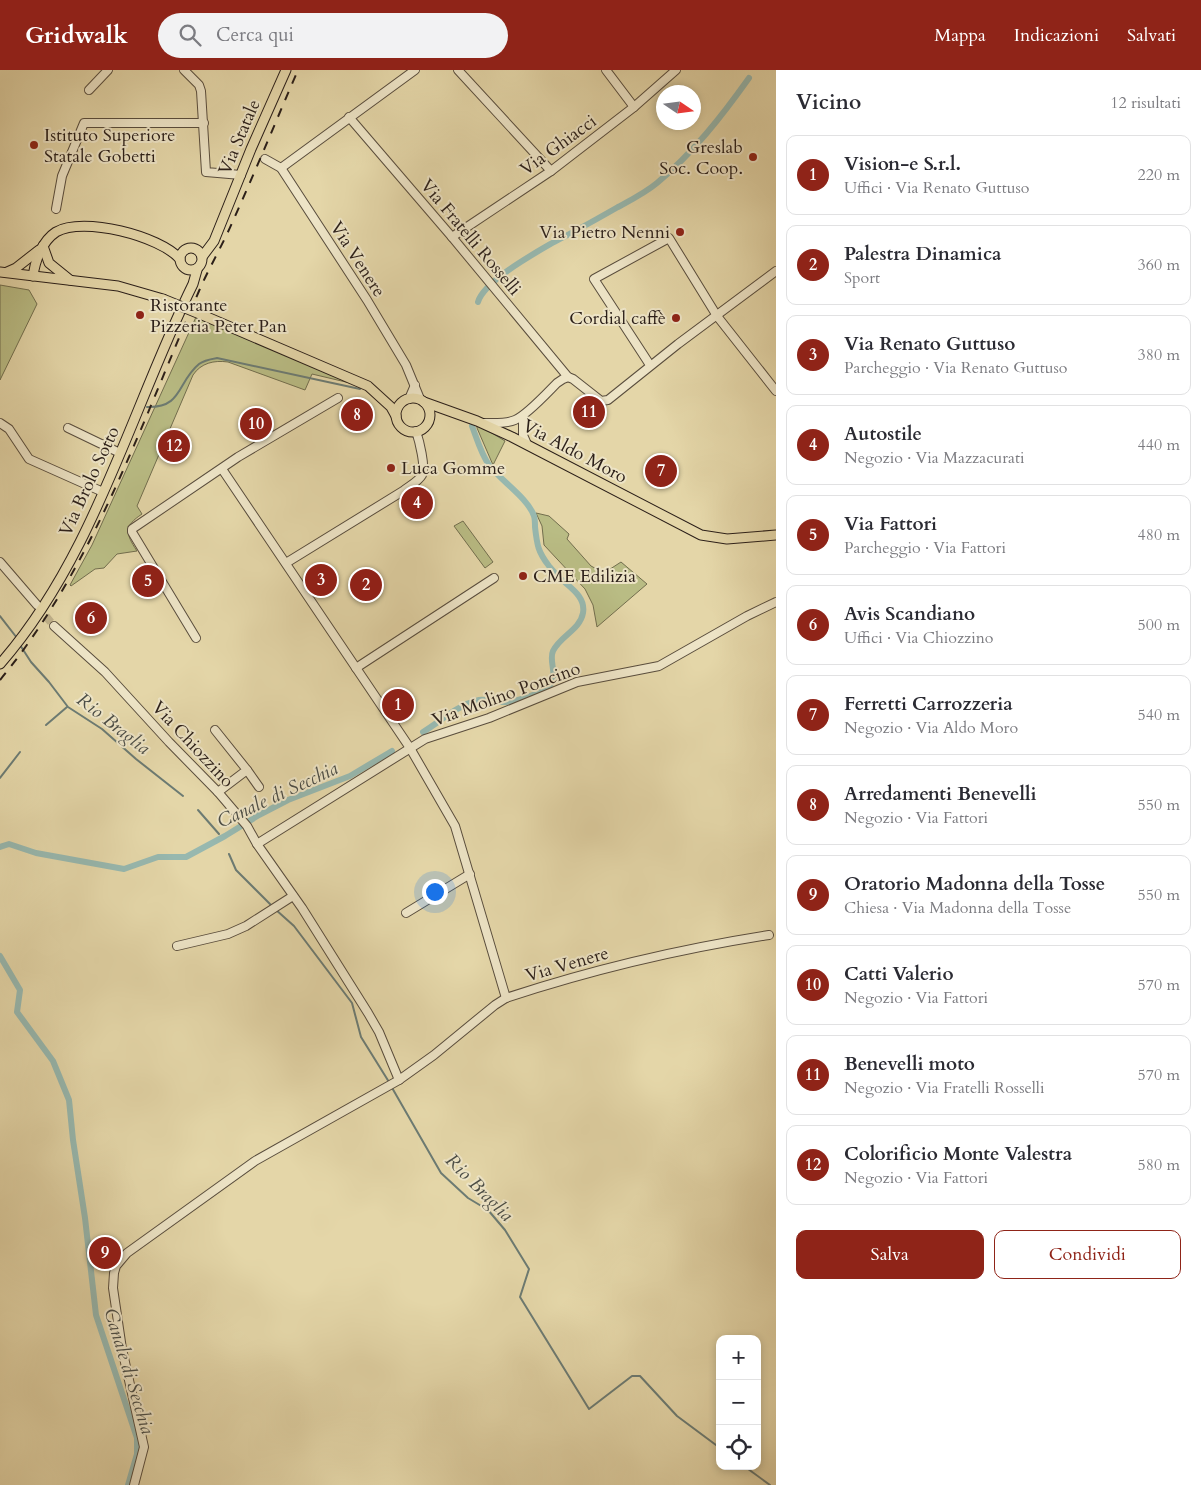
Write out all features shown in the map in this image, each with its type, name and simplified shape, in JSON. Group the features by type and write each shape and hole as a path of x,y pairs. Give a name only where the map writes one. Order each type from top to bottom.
{"main road":[{"name":"Via Statale","path":"192,270 202,263 199,253 214,241 286,70"},
{"path":"2,272 16,268 43,246 54,233 80,227 127,232 158,244 199,253"},
{"path":"158,244 175,254 180,259 182,265 192,270"},
{"path":"33,276 43,258 43,246"},
{"path":"43,246 49,263 72,280"},
{"path":"180,259 186,250"},
{"name":"Via Brolo Sotto","path":"0,664 19,642 62,576 103,492 186,299 192,270"},
{"path":"2,272 118,286 163,299 368,386 391,407 405,430 416,431 426,426 429,410 422,401 396,399 378,394"},
{"path":"396,416 399,406 407,399"},
{"name":"Via Aldo Moro","path":"422,401 480,422 527,444 701,536 727,539 776,535"},
{"path":"429,415 444,410"}],"street":[{"path":"90,90 108,70"},
{"path":"184,70 199,85 201,91 206,172 241,174"},
{"path":"281,168 415,70"},
{"path":"458,70 551,171"},
{"path":"606,70 634,107"},
{"name":"Via Ghiacci","path":"452,237 551,171 634,107 676,70"},
{"name":"Via Fratelli Rosselli","path":"349,117 568,377 574,379 601,401 608,400 650,365"},
{"path":"56,209 62,176 84,123 204,123"},
{"name":"Via Venere","path":"265,159 281,168 367,300 406,364 422,401"},
{"path":"776,271 716,316 650,365 594,278 669,238 716,316 776,391"},
{"path":"480,422 514,421 523,416 557,383 568,377"},
{"path":"407,399 415,385"},
{"path":"196,638 132,532 132,529 238,457 338,398"},
{"path":"523,416 523,435 527,444"},
{"path":"0,424 9,429 29,459 103,492"},
{"path":"68,428 120,453"},
{"path":"286,563 403,491 421,477 423,470 416,431"},
{"path":"222,469 410,748 455,826 506,998"},
{"path":"0,562 37,605"},
{"path":"356,668 494,578"},
{"name":"Via Molino Poncino","path":"257,844 425,739 489,718 577,682 659,666 747,616 776,602"},
{"name":"Via Chiozzino","path":"54,626 105,672 245,823 257,844 294,896 379,1032 394,1083"},
{"path":"215,730 259,788"},
{"path":"218,792 247,770"},
{"path":"406,913 470,874"},
{"path":"177,946 228,934 246,926 294,896"},
{"name":"Via Venere","path":"134,1485 144,1446 122,1349 113,1288 114,1273 121,1258 255,1161 394,1083 434,1055 506,998 637,959 769,935"}],"green space":[{"path":"0,285 29,290 37,304 0,380"},
{"path":"196,317 350,383 312,374 305,390 228,362 213,362 204,365 193,375 137,506 142,514 129,526 130,539 137,551 117,554 104,568 95,569 71,586 92,545"},
{"path":"477,424 505,441 493,465 477,428"},
{"path":"536,513 549,516 569,534 567,539 591,566 604,573 621,562 647,584 597,627 593,605 585,589 544,545 542,526"},
{"path":"463,521 493,562 485,568 454,526"}],"waterway":[{"name":"Canale di Secchia","path":"478,302 490,285 511,268 638,196 657,183 706,134 749,78"},
{"path":"147,407 159,406 173,399 199,364 217,358 360,389"},
{"name":"Canale di Secchia","path":"423,732 456,710 479,700 501,702 519,700 544,690 551,683 554,675 553,651 560,641 578,624 583,613 582,602 579,597 555,573 540,552 531,509 486,461 472,426"},
{"name":"Rio Braglia","path":"0,616 17,638"},
{"name":"Rio Braglia","path":"20,645 31,662 68,707 102,729 183,796"},
{"path":"46,725 67,707"},
{"name":"Canale di Secchia","path":"0,847 9,844 36,853 124,869 158,857 186,857 288,800 350,776 392,751"},
{"path":"0,778 20,752"},
{"name":"Rio Braglia","path":"198,810 219,834"},
{"name":"Rio Braglia","path":"229,854 236,870 272,906"},
{"name":"Rio Braglia","path":"275,909 294,926 352,1003 361,1037 389,1082"},
{"name":"Canale di Secchia","path":"0,956 20,990 17,1012 53,1061 69,1100 96,1315 137,1438 137,1454 128,1485"},
{"name":"Rio Braglia","path":"391,1086 441,1173 468,1198 488,1210 505,1230 529,1269 520,1297 589,1409 632,1376 640,1376 677,1416 716,1445"},
{"name":"Rio Braglia","path":"749,1470 770,1485"}],"tunnel":[{"path":"38,607 54,626"}],"railway":[{"path":"0,680 33,636 63,590 113,493 199,291 232,223 298,70"}],"place":[{"name":"Istituto Superiore Statale Gobetti","path":"34,145"},
{"name":"Greslab Soc. Coop.","path":"753,157"},
{"name":"Via Pietro Nenni","path":"680,232"},
{"name":"Ristorante Pizzeria Peter Pan","path":"140,315"},
{"name":"Cordial caffè","path":"676,318"},
{"name":"Benevelli moto","path":"589,412"},
{"name":"Arredamenti Benevelli","path":"357,415"},
{"name":"Catti Valerio","path":"256,424"},
{"name":"Colorificio Monte Valestra","path":"174,446"},
{"name":"Luca Gomme","path":"391,468"},
{"name":"Ferretti Carrozzeria","path":"661,471"},
{"name":"Autostile","path":"417,503"},
{"name":"CME Edilizia","path":"523,576"},
{"name":"Via Renato Guttuso","path":"321,580"},
{"name":"Via Fattori","path":"148,581"},
{"name":"Palestra Dinamica","path":"366,585"},
{"name":"Avis Scandiano","path":"91,618"},
{"name":"Vision-e S.r.l.","path":"398,705"},
{"name":"Oratorio Madonna della Tosse","path":"105,1253"}]}
